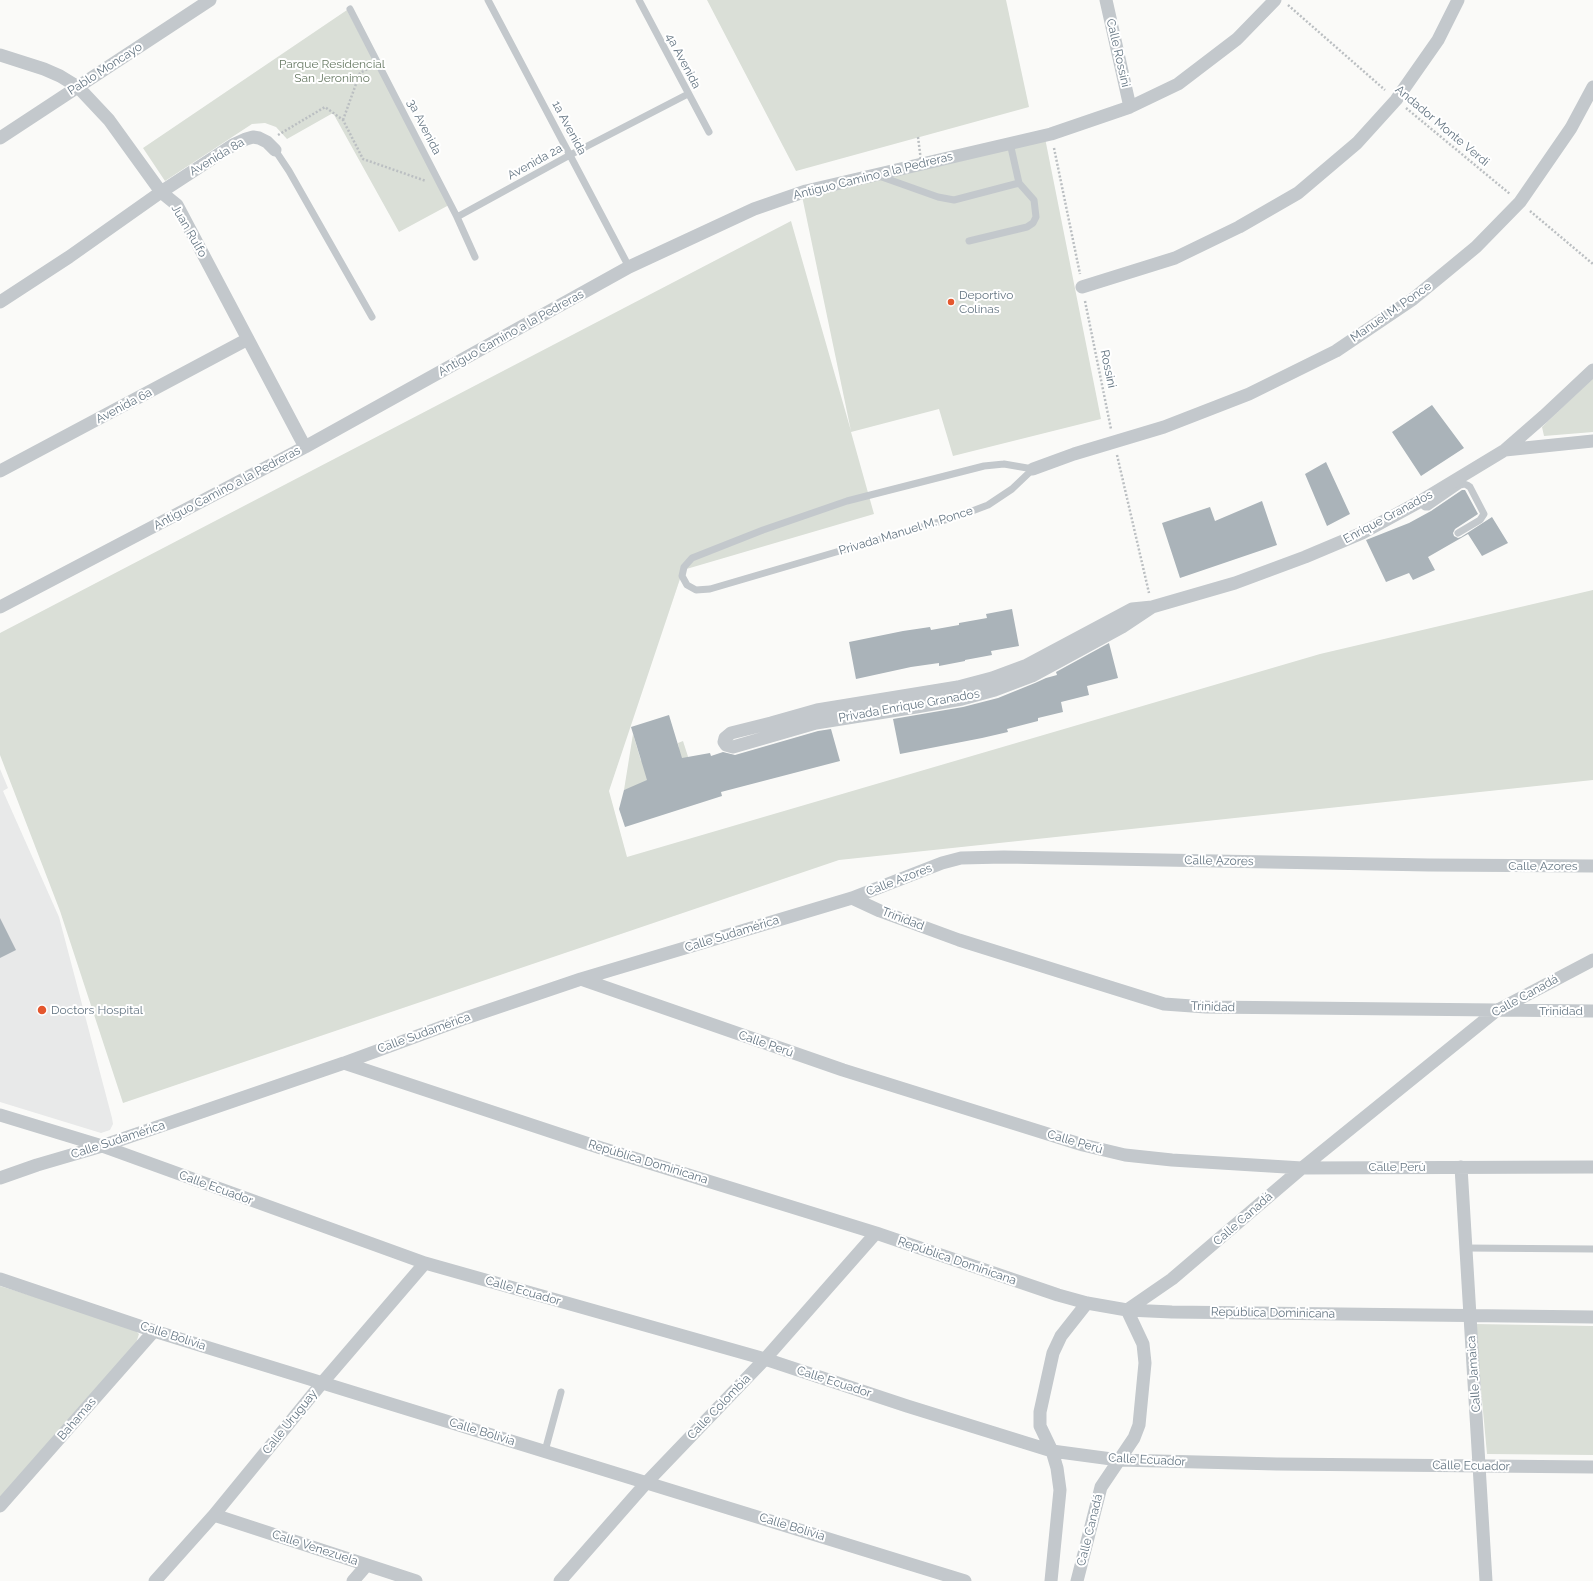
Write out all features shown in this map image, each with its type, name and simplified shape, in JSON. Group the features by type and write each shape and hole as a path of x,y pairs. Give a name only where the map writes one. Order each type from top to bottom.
{"street":[{"name":"Pablo Moncayo","path":"0,138 210,0"},
{"name":"Calle Rossini","path":"1106,0 1130,107"},
{"name":"Antiguo Camino a la Pedreras","path":"0,607 305,447 629,267 754,209 806,190 1051,134 1130,107 1178,84 1237,39 1275,0"},
{"path":"1082,287 1174,258 1239,228 1298,193 1357,143 1396,100 1438,40 1458,0"},
{"name":"Juan Rulfo","path":"0,55 44,69 60,76 78,87 109,120 160,192 177,205 305,447"},
{"name":"Manuel M. Ponce","path":"1114,442 1164,427 1249,394 1336,351 1413,299 1476,247 1520,202 1571,128 1593,87"},
{"name":"Avenida 8a","path":"0,302 70,256 160,192 233,145 246,139 259,138 271,146"},
{"name":"Avenida 6a","path":"0,471 248,339"},
{"name":"Enrique Granados","path":"1152,607 1236,583 1305,557 1362,532 1419,502 1505,450 1593,370"},
{"path":"1505,450 1593,441"},
{"name":"Privada Manuel M. Ponce","path":"1033,469 1074,454 1114,442"},
{"name":"Privada Enrique Granados","path":"1152,607 1122,626 1032,676 995,690 931,704 816,723 734,747 726,746 724,742 725,738 732,733 817,710 958,687 992,678 1027,666 1132,609 1152,607"},
{"name":"Calle Azores","path":"852,898 942,863 961,858 1593,866"},
{"name":"Calle Sudamérica","path":"0,1178 37,1165 102,1146 344,1063 466,1018 581,979 852,898"},
{"name":"Trinidad","path":"852,898 880,911 959,940 1164,1004 1206,1007 1593,1011"},
{"name":"Calle Canadá","path":"1077,1581 1101,1487 1134,1438 1139,1424 1145,1363 1143,1344 1127,1310 1172,1279 1302,1168 1496,1011 1593,960"},
{"name":"Calle Perú","path":"581,979 842,1070 1083,1145 1125,1155 1172,1160 1302,1168 1593,1167"},
{"name":"República Dominicana","path":"344,1063 601,1148 876,1233 1058,1295 1087,1303 1127,1310 1593,1317"},
{"name":"Calle Ecuador","path":"0,1115 102,1146 425,1263 765,1359 1052,1451 1119,1460 1277,1464 1593,1467"},
{"name":"Calle Jamaica","path":"1461,1167 1486,1581"},
{"name":"Calle Colombia","path":"560,1581 647,1482 765,1359 876,1233"},
{"name":"Calle Uruguay","path":"155,1581 214,1515 322,1383 425,1263"},
{"name":"Calle Bolivia","path":"0,1279 154,1331 965,1581"},
{"path":"1051,1581 1060,1490 1057,1468 1052,1451 1040,1426 1040,1412 1053,1353 1061,1336 1087,1303"},
{"name":"Bahamas","path":"0,1506 154,1331"},
{"name":"Calle Venezuela","path":"214,1515 366,1566 416,1581"},
{"path":"353,1581 366,1566"}],"lane":[{"name":"1a Avenida","path":"488,0 629,267"},
{"name":"4a Avenida","path":"639,0 709,132"},
{"name":"3a Avenida","path":"350,9 442,186 475,257"},
{"name":"Avenida 2a","path":"457,217 570,155 688,94"},
{"path":"969,242 1027,227 1033,223 1036,217 1034,200 1019,183 1010,143"},
{"path":"271,146 289,171 372,317"},
{"path":"876,174 938,197 954,200 1019,183"},
{"name":"Privada Manuel M. Ponce","path":"1004,464 1033,469 1012,489 988,505 959,516 710,589 696,590 686,585 682,576 684,567 692,558 763,530 847,501 984,466 1004,464"},
{"path":"1419,502 1425,507 1428,507 1460,485 1464,484 1470,487 1484,514 1480,520 1458,533"},
{"path":"1466,1248 1593,1249"},
{"path":"545,1451 562,1392"}],"path":[{"name":"Andador Monte Verdi","path":"1282,0 1396,100 1593,264"},
{"path":"343,120 360,73 379,64"},
{"path":"271,146 325,107 343,120 363,159 442,186"},
{"name":"Rossini","path":"1051,134 1114,442 1152,607"},
{"path":"918,137 922,169"}],"shaded area":[{"name":"Doctors Hospital","path":"0,769 8,788 3,791 59,917 112,1118 113,1124 110,1130 101,1133 0,1102"}],"green space":[{"path":"707,0 1006,0 1029,107 796,171"},
{"name":"Parque Residencial San Jeronimo","path":"347,10 449,205 399,232 333,113 287,139 276,127 265,123 252,124 165,181 143,148"},
{"path":"1045,138 1101,419 953,456 939,409 851,432 874,514 683,570 609,791 627,857 1320,654 1593,590 1593,780 839,860 123,1103 60,911 0,755 0,633 791,221 851,431 802,196"},
{"path":"1593,378 1593,432 1544,436 1542,427"},
{"path":"633,734 641,761 679,749 678,743 683,741 692,769 624,790"},
{"path":"0,1286 132,1327 139,1334 136,1343 0,1499"},
{"path":"1475,1324 1593,1326 1593,1455 1487,1454"}],"building":[{"path":"1432,405 1464,448 1421,476 1392,432"},
{"path":"1326,462 1350,514 1327,526 1305,474"},
{"path":"1462,490 1465,490 1478,514 1455,529 1453,533 1454,536 1458,538 1461,537 1492,517 1508,543 1482,556 1468,534 1428,557 1435,570 1413,580 1409,573 1386,582 1366,540 1409,523 1431,511"},
{"path":"1262,501 1277,545 1180,578 1162,523 1210,507 1215,521"},
{"path":"1012,609 1019,646 991,651 992,655 965,661 939,666 939,663 911,667 856,679 849,642 903,631 930,627 931,630 959,625 959,623 987,618 986,614"},
{"path":"1109,643 1118,678 1087,686 1089,695 1061,702 1063,712 1038,718 1038,721 1007,729 1008,732 900,754 893,719 963,707 998,698 1046,678 1057,675 1056,672"},
{"path":"669,715 682,758 710,753 711,756 723,752 735,755 818,731 831,729 840,761 721,792 722,796 625,827 619,809 624,790 647,780 631,727"},
{"path":"0,918 16,950 0,958"}],"place":[{"name":"Deportivo Colinas","path":"951,302"},
{"name":"Doctors Hospital","path":"42,1010"}]}
